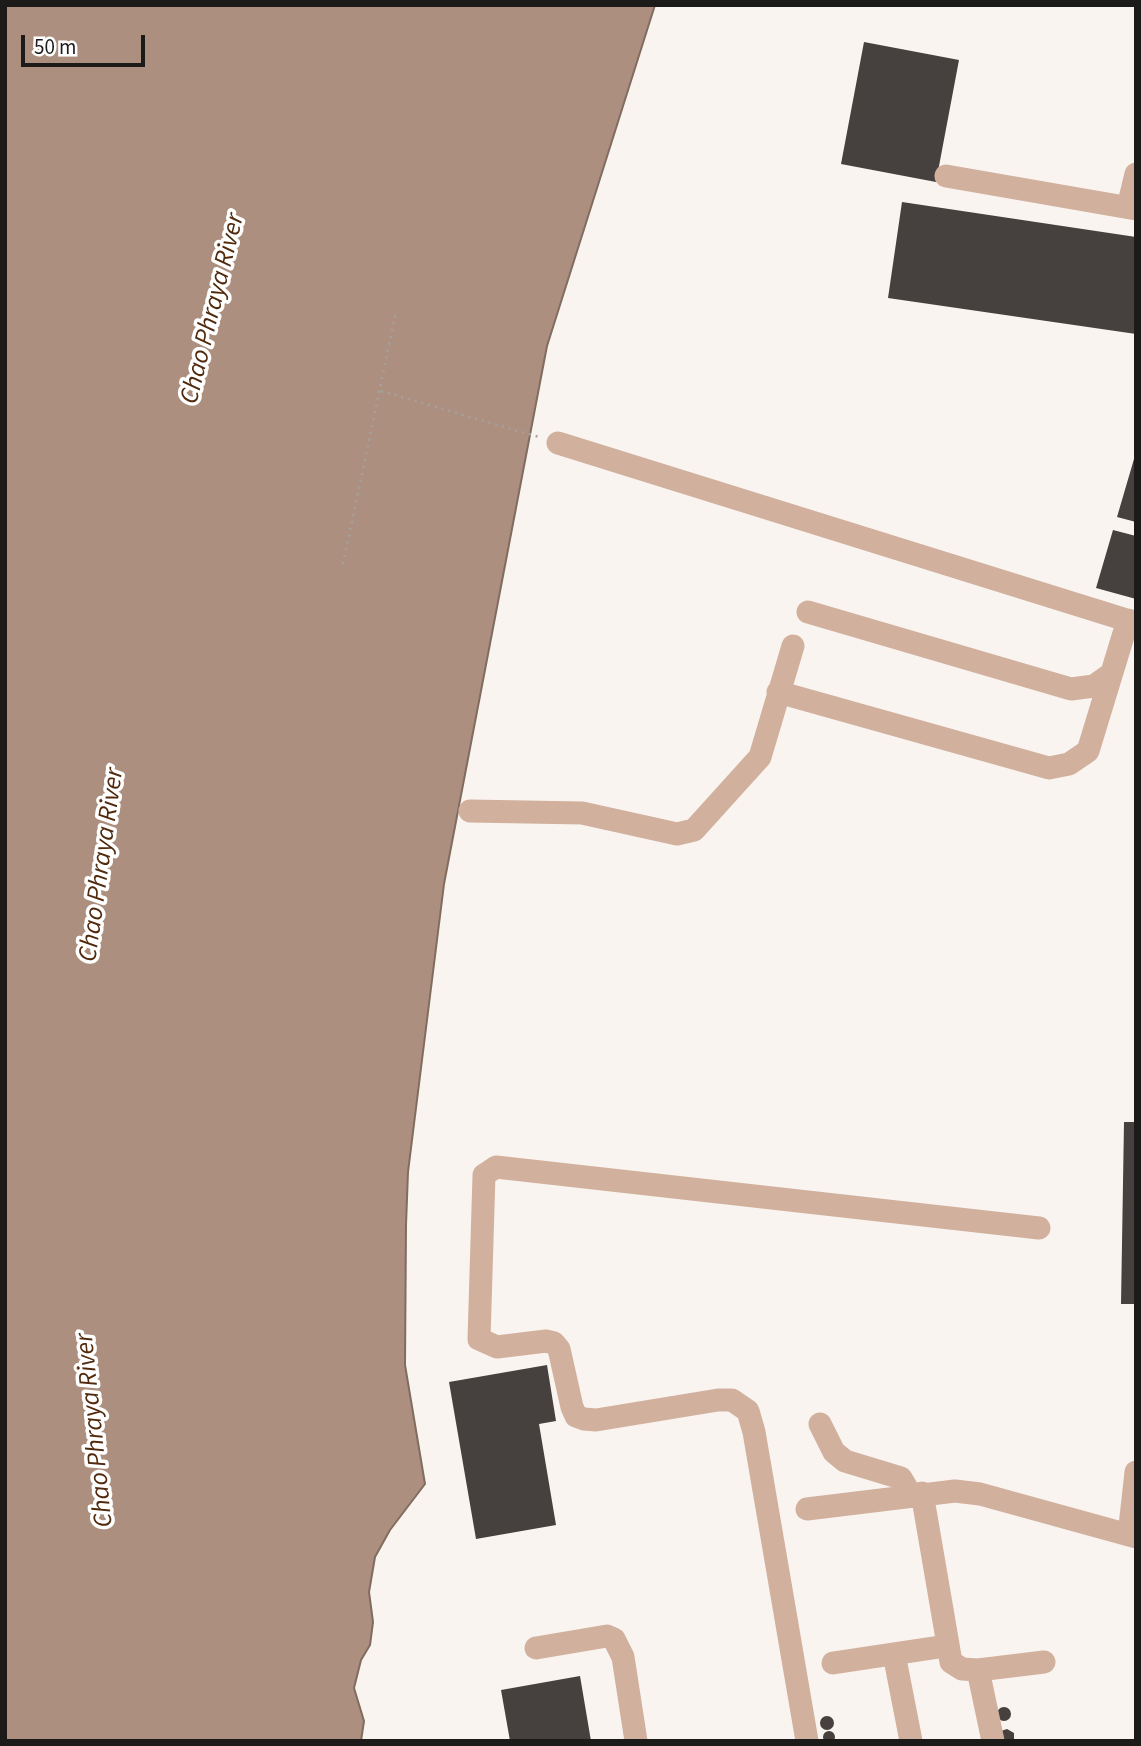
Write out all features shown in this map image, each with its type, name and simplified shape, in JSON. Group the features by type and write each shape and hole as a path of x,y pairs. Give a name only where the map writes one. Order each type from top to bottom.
{"lane":[{"path":"946,176 1132,208 1136,174"},
{"path":"558,443 1132,622 1111,674 1088,751 1069,764 1049,768 778,692"},
{"path":"808,612 1072,689 1094,686 1111,674"},
{"path":"470,811 582,813 677,834 694,830 760,757 793,646"},
{"path":"807,1741 754,1432 748,1411 732,1400 718,1400 584,1419 576,1416 572,1407 559,1349 554,1343 546,1341 497,1347 479,1339 484,1175 496,1167 1039,1228"},
{"path":"820,1424 834,1452 845,1461 901,1478 916,1494 951,1662 962,1669 978,1670 1044,1662"},
{"path":"807,1509 916,1494 980,1493 1132,1536 1136,1472"},
{"path":"536,1648 607,1636 614,1639 623,1657 636,1741"},
{"path":"834,1663 946,1646"},
{"path":"894,1654 911,1741"},
{"path":"978,1670 993,1741"}],"path":[{"path":"343,564 396,313"},
{"path":"381,391 558,443"}],"water":[{"name":"Chao Phraya River","path":"5,5 655,5 547,346 444,884 408,1172 406,1225 405,1365 425,1484 390,1530 375,1557 369,1592 373,1622 370,1645 361,1660 354,1688 364,1721 361,1741 5,1741"}],"building":[{"path":"864,42 959,60 936,182 841,164"},
{"path":"902,202 1136,237 1136,334 888,298"},
{"path":"1136,459 1136,522 1117,517"},
{"path":"1113,530 1136,536 1136,599 1096,588"},
{"path":"1124,1122 1136,1122 1136,1304 1121,1304"},
{"path":"547,1365 556,1421 539,1424 556,1525 476,1539 449,1382"},
{"path":"580,1676 591,1741 510,1741 501,1690"},
{"path":"1001,1707 1007,1707 1011,1714 1007,1721 1001,1721 997,1717 997,1711"},
{"path":"827,1716 832,1718 832,1728 827,1730 822,1728 820,1723 822,1718"},
{"path":"1007,1729 1014,1733 1014,1741 999,1741 1001,1731"},
{"path":"829,1731 835,1737 829,1743 823,1737"}]}
